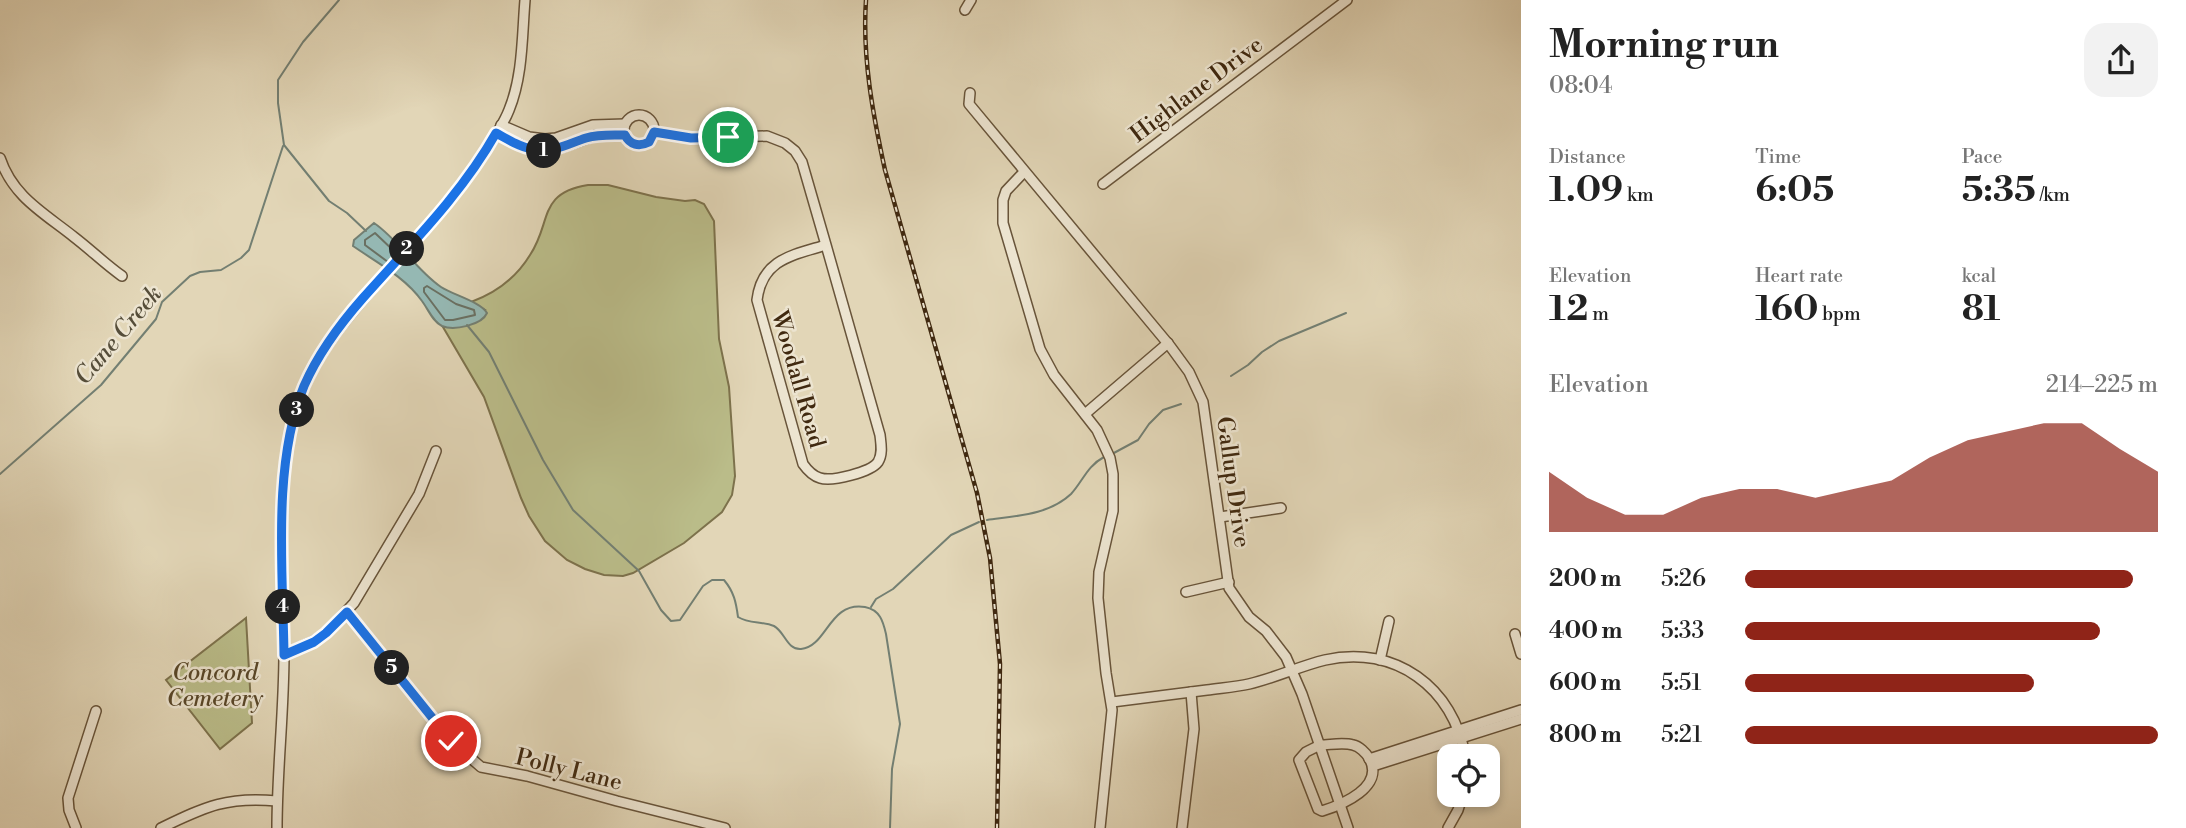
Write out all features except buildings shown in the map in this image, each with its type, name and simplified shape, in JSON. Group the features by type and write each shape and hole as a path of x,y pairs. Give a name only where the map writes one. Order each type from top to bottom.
{"street":[{"path":"277,828 284,655 284,470 293,424 304,388 318,358 352,312 466,180 499,129 509,110 518,77 525,0"},
{"path":"965,10 971,0"},
{"name":"Highlane Drive","path":"1103,184 1347,0"},
{"name":"Gallup Drive","path":"970,93 969,104 1168,343 1189,372 1203,402 1229,589 1249,617 1275,642 1293,671 1348,828"},
{"name":"Woodall Road","path":"643,115 652,121 654,132 651,140 640,145 631,142 625,135 597,135 557,149 540,151 519,145 499,129 529,137 556,138 589,125 625,124 632,116 643,115"},
{"path":"625,124 625,135"},
{"name":"Woodall Road","path":"654,132 691,138 767,136 785,143 795,151 802,162 826,246 880,435 881,449 877,462 869,470 825,479 813,475 803,464 757,300 764,276 778,261 826,246"},
{"path":"0,158 6,176 36,209 122,275"},
{"path":"1024,172 1006,191 1003,200 1003,223 1040,349 1046,364 1086,414 1105,445 1113,474 1113,511 1100,572 1098,598 1105,673 1112,702 1100,828"},
{"path":"1086,414 1168,343"},
{"path":"284,655 314,642 347,612 419,494 436,451"},
{"path":"1220,517 1280,508"},
{"path":"1186,592 1229,582"},
{"name":"Polly Lane","path":"347,612 451,741 481,767 527,776 617,802 725,828"},
{"path":"1380,660 1390,621"},
{"path":"1515,634 1521,654"},
{"path":"1112,702 1248,685 1335,659 1373,658 1402,666 1415,673 1445,706 1462,744"},
{"path":"1182,828 1194,729 1191,692"},
{"path":"1371,763 1460,734 1521,710"},
{"path":"76,828 69,810 68,798 96,711"},
{"path":"1460,734 1521,719"},
{"path":"1320,745 1353,745 1363,750 1371,763 1371,777 1355,797 1322,811 1318,809 1299,760 1306,752 1320,745"},
{"path":"161,828 222,802 242,799 277,801"},
{"path":"1448,828 1459,807"}],"green space":[{"path":"588,185 608,185 656,197 695,200 704,204 714,221 719,339 729,387 735,476 732,495 722,512 684,543 633,573 623,576 604,575 585,569 567,560 545,541 521,498 484,397 443,327 467,324 485,310 471,302 497,289 518,271 537,243 553,202 572,189"},
{"name":"Concord Cemetery","path":"246,618 252,723 220,749 166,680"}],"water":[{"path":"374,223 432,280 484,309 487,313 484,317 474,324 460,327 439,324 415,292 390,270 353,246 354,240"}],"waterway":[{"path":"339,0 303,42 278,80 278,103 284,145 329,201 366,231"},
{"name":"Cane Creek","path":"0,474 101,385 156,319 162,302 190,276 221,270 249,250 283,146"},
{"path":"1231,376 1279,341 1346,313"},
{"path":"467,325 489,352 543,460 573,510 639,571 661,610 671,621 680,620 703,586 712,580 724,580 727,584 734,597 738,617 774,626 796,649 810,646 817,641 843,611 853,607 865,607 877,613 886,634 900,724 892,769 890,828"},
{"path":"1112,454 1138,440 1163,410 1181,404"},
{"path":"987,520 1031,513 1053,506 1071,494 1089,469 1104,457"},
{"path":"871,607 876,599 893,589 951,535 979,522"}],"railway":[{"path":"866,0 867,64 885,170 977,493 990,558 1000,664 997,828"}],"route":[{"path":"451,741 347,612 314,642 284,655 284,470 293,424 304,388 318,358 335,334 449,202 496,133 519,145 540,151 557,149 608,134 625,135 638,145 649,142 654,132 691,138 728,137"}]}
